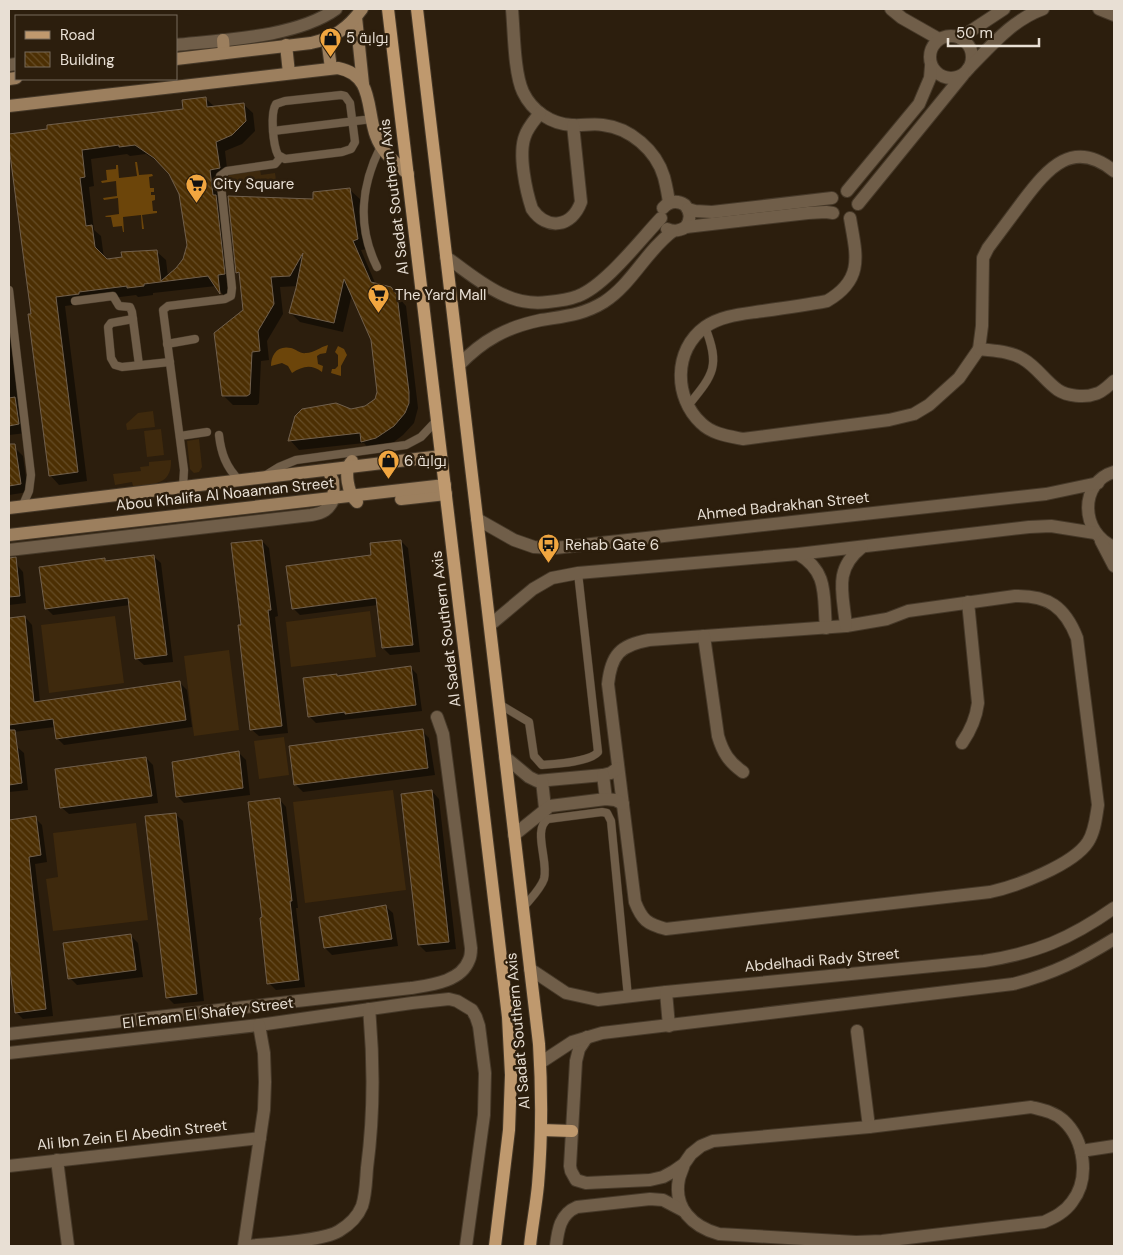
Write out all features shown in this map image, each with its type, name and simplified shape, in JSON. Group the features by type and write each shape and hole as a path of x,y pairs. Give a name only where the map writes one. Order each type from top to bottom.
{"main road":[{"name":"Al Sadat Southern Axis","path":"388,9 510,1046 509,1130 495,1246"},
{"name":"Al Sadat Southern Axis","path":"417,9 540,1063 541,1130 538,1188 530,1246"},
{"path":"541,1130 572,1130"}],"street":[{"path":"178,45 223,40 304,25 322,18 336,9"},
{"path":"512,9 518,75 522,91 530,103 540,113 553,121 573,125 601,124 617,128 632,136 645,146 656,160 664,175 670,203"},
{"path":"890,9 939,40"},
{"path":"960,38 1004,9"},
{"path":"661,218 667,229 680,229 808,212 833,213 840,219 850,218 856,212 858,204 966,72 1013,24 1030,14 1044,9"},
{"path":"1099,9 1114,15"},
{"path":"359,13 363,85 372,120 380,146 408,174"},
{"path":"178,59 328,39 345,29 359,13"},
{"path":"847,191 919,104 930,78 930,51 939,40 946,36 953,36 960,38 970,48 972,55 966,72"},
{"path":"328,39 331,68"},
{"path":"223,40 224,53"},
{"path":"286,45 289,73"},
{"path":"931,66 942,76 949,78 966,72"},
{"path":"9,106 331,68 352,73 363,85"},
{"path":"540,113 524,137 522,147 523,159 532,210 543,221 551,224 559,224 573,216 581,202 573,125"},
{"path":"850,218 856,253 855,268 850,282 840,293 827,301 725,317 705,327 690,343 681,364 680,386 687,407 702,424 721,435 743,439 889,420 914,414 929,405 959,378 979,349 982,326 983,258 988,248 1043,175 1059,163 1072,158 1086,157 1098,161 1114,171"},
{"path":"833,213 830,203 832,198 839,192 847,191 855,196 858,204"},
{"path":"446,257 493,290 526,303 566,301 580,296 605,278 661,218 664,206 670,203 680,202 688,209 712,212 832,198"},
{"path":"459,365 471,353 501,332 527,323 572,316 588,310 618,292 654,248 689,222 688,209"},
{"path":"556,301 557,318"},
{"path":"526,303 527,323"},
{"path":"979,349 1020,357 1035,367 1059,390 1070,394 1083,396 1096,394 1114,381"},
{"path":"352,496 348,482 349,468 351,462 355,460 441,453"},
{"name":"Abou Khalifa Al Noaaman Street","path":"15,507 349,468"},
{"path":"9,550 311,515 327,510 331,506 334,498 333,481 328,470"},
{"path":"1114,472 1098,483 1089,498 1088,516 1114,566"},
{"name":"Ahmed Badrakhan Street","path":"477,519 514,540 534,547 555,548 1046,494 1098,483"},
{"name":"Abou Khalifa Al Noaaman Street","path":"9,535 352,496 446,490"},
{"path":"490,625 533,589 552,578 578,573 798,554 1029,527 1051,526 1097,536 1114,548"},
{"path":"846,626 842,582 844,567 851,555 863,547"},
{"path":"798,554 810,561 819,572 823,583 826,628"},
{"path":"1031,596 1047,600 1061,610 1071,623 1077,638 1098,805 1096,823 1088,842 1075,856 1024,882 990,892 666,929 652,926 640,916 635,902 618,768 608,684 610,668 618,653 632,643 649,640 846,626 887,618 908,611 968,602 1031,596"},
{"path":"962,743 971,731 978,703 968,602"},
{"path":"704,636 718,736 722,751 731,763 743,772"},
{"name":"El Emam El Shafey Street","path":"14,1033 411,988 441,982 463,970 469,960 471,948 443,734 437,717"},
{"path":"505,757 529,777 542,781 603,775 618,768"},
{"path":"603,775 606,799"},
{"path":"542,781 545,808"},
{"path":"514,835 545,808 550,806 606,799 615,800 623,804"},
{"name":"Abdelhadi Rady Street","path":"530,969 566,994 598,1000 984,961 1042,948 1069,936 1114,908"},
{"path":"540,1063 572,1042 602,1033 1013,984 1038,978 1062,968 1086,957 1114,939"},
{"path":"411,988 412,1003"},
{"path":"666,992 669,1026"},
{"name":"El Emam El Shafey Street","path":"15,1052 259,1025 412,1003 458,1001 472,1010 479,1026 484,1073 484,1115 466,1246"},
{"path":"259,1025 264,1053 264,1110 245,1246 321,1238 338,1232 352,1221 362,1206 370,1144 373,1100 373,1056 369,1009"},
{"path":"857,1031 869,1127"},
{"path":"14,1033 15,1052"},
{"path":"587,1036 579,1049 576,1061 571,1171 576,1180 586,1183 650,1180 663,1177 684,1164"},
{"path":"1031,1107 1048,1111 1063,1120 1075,1134 1081,1151 1084,1168 1081,1186 1073,1202 1060,1214 1044,1222 883,1244 719,1234 705,1230 692,1222 678,1196 679,1179 684,1164 691,1154 701,1146 713,1141 869,1127 1031,1107"},
{"name":"Ali Ibn Zein El Abedin Street","path":"9,1166 260,1138"},
{"path":"1081,1151 1114,1146"},
{"path":"57,1160 68,1246"},
{"path":"586,1183 587,1205"},
{"path":"556,1246 559,1226 566,1214 577,1206 650,1199 663,1200 684,1210"}],"lane":[{"path":"341,95 345,96 350,103 352,122 355,142 351,150 347,152 285,159 281,158 276,151 273,108 276,104 285,101 341,95"},
{"path":"274,131 372,120"},
{"path":"377,267 367,242 363,210 366,183 380,146"},
{"path":"183,486 185,476 163,310 168,306 225,298 232,293 220,179 222,174 227,171 275,164 281,158"},
{"path":"9,290 31,475 29,491 15,507"},
{"path":"75,301 113,296 119,306 128,306 132,310 139,365"},
{"path":"133,320 111,323 107,330 111,358 114,365 122,367 170,362"},
{"path":"687,407 706,385 714,366 712,345 705,327"},
{"path":"167,344 194,339"},
{"path":"262,478 279,466 296,460 406,445 421,437 437,420"},
{"path":"180,436 207,432"},
{"path":"219,435 224,459 239,480"},
{"path":"499,704 529,722 534,756 542,765 586,759 596,755 598,752 578,573"},
{"path":"523,908 544,879 545,869 541,829 543,822 548,819 602,812 607,813 611,820 628,996"}],"shaded area":[{"path":"135,162 137,162 139,175 152,174 153,176 149,177 150,188 154,188 154,192 151,192 151,195 155,195 155,200 152,201 153,211 157,211 157,213 142,215 144,229 142,229 141,215 123,217 123,232 122,226 113,227 111,217 105,216 119,214 118,198 104,200 103,198 117,196 116,181 102,183 101,181 107,180 106,170 116,169 116,165 118,165 119,178 137,176"},
{"path":"260,170 261,175 275,173 276,180 242,183 242,186 224,188 227,177 231,174"},
{"path":"328,345 326,353 317,356 318,364 323,366 322,372 307,367 292,373 288,366 282,363 271,366 272,358 279,349 286,347 306,353"},
{"path":"338,346 344,349 347,355 341,366 341,376 331,373 332,369 338,366 338,355 335,352"},
{"path":"153,411 155,427 127,430 126,424 138,413"},
{"path":"161,429 164,455 147,457 144,431"},
{"path":"199,439 202,467 199,472 194,473 190,469 187,441"},
{"path":"171,460 168,475 159,482 133,486 132,482 115,485 113,474 141,471 140,467 149,466 149,462"},
{"path":"370,611 376,657 291,667 286,622"},
{"path":"115,616 124,683 49,693 41,625"},
{"path":"229,650 239,730 194,736 184,656"},
{"path":"284,737 289,775 259,779 254,741"},
{"path":"393,790 406,890 305,903 293,802"},
{"path":"136,823 148,920 53,931 46,879 58,877 53,833"}],"building":[{"path":"206,97 207,107 244,103 246,121 232,135 216,142 220,168 210,170 213,195 216,195 225,274 218,275 220,294 208,276 144,284 144,286 127,288 127,286 79,292 79,294 56,297 78,472 49,476 28,314 31,314 9,147 9,134 47,129 47,125 183,109 182,100","holes":["119,145 119,147 135,145 154,158 169,174 179,194 187,245 183,259 161,281 157,250 121,252 122,257 107,259 95,247 92,225 86,226 80,178 85,177 82,150"]},
{"name":"The Yard Mall","path":"350,188 358,239 353,241 371,282 391,287 397,295 409,403 405,413 394,426 376,438 361,442 360,433 288,441 295,416 302,409 336,403 351,409 365,406 375,399 377,392 371,340 344,279 334,323 289,313 303,253 290,276 271,277 274,304 258,331 260,351 252,352 250,394 247,396 222,396 214,333 243,310 239,272 236,273 228,196 313,199 313,192"},
{"path":"15,397 19,424 9,426 9,398"},
{"path":"9,444 15,444 21,484 9,486"},
{"path":"262,540 271,610 268,610 282,726 250,730 238,625 241,625 231,543"},
{"path":"401,540 413,645 382,648 376,598 292,609 286,566 371,555 370,543"},
{"path":"154,555 167,655 135,659 128,598 45,609 39,567 105,558 105,561"},
{"path":"16,557 20,596 9,597 9,558"},
{"path":"25,616 34,702 180,681 186,720 56,739 53,719 9,725 9,618"},
{"path":"411,666 416,705 308,717 303,678 337,674 337,676"},
{"path":"423,729 428,768 294,785 289,746"},
{"path":"9,730 15,730 22,783 9,785"},
{"path":"239,751 243,788 176,797 172,762"},
{"path":"146,757 152,796 60,808 55,769"},
{"path":"432,790 449,942 418,945 401,794"},
{"path":"280,798 299,980 267,984 260,918 262,917 248,802"},
{"path":"176,813 197,994 166,998 145,816"},
{"path":"36,816 41,855 29,857 46,1009 15,1013 9,960 9,820"},
{"path":"386,905 392,939 324,948 319,917"},
{"path":"131,934 136,970 68,979 63,943"}],"place":[{"name":"بوابة 5","path":"330,57"},
{"name":"City Square","path":"197,203"},
{"name":"The Yard Mall","path":"379,314"},
{"name":"بوابة 6","path":"388,480"},
{"name":"Rehab Gate 6","path":"549,564"}]}
